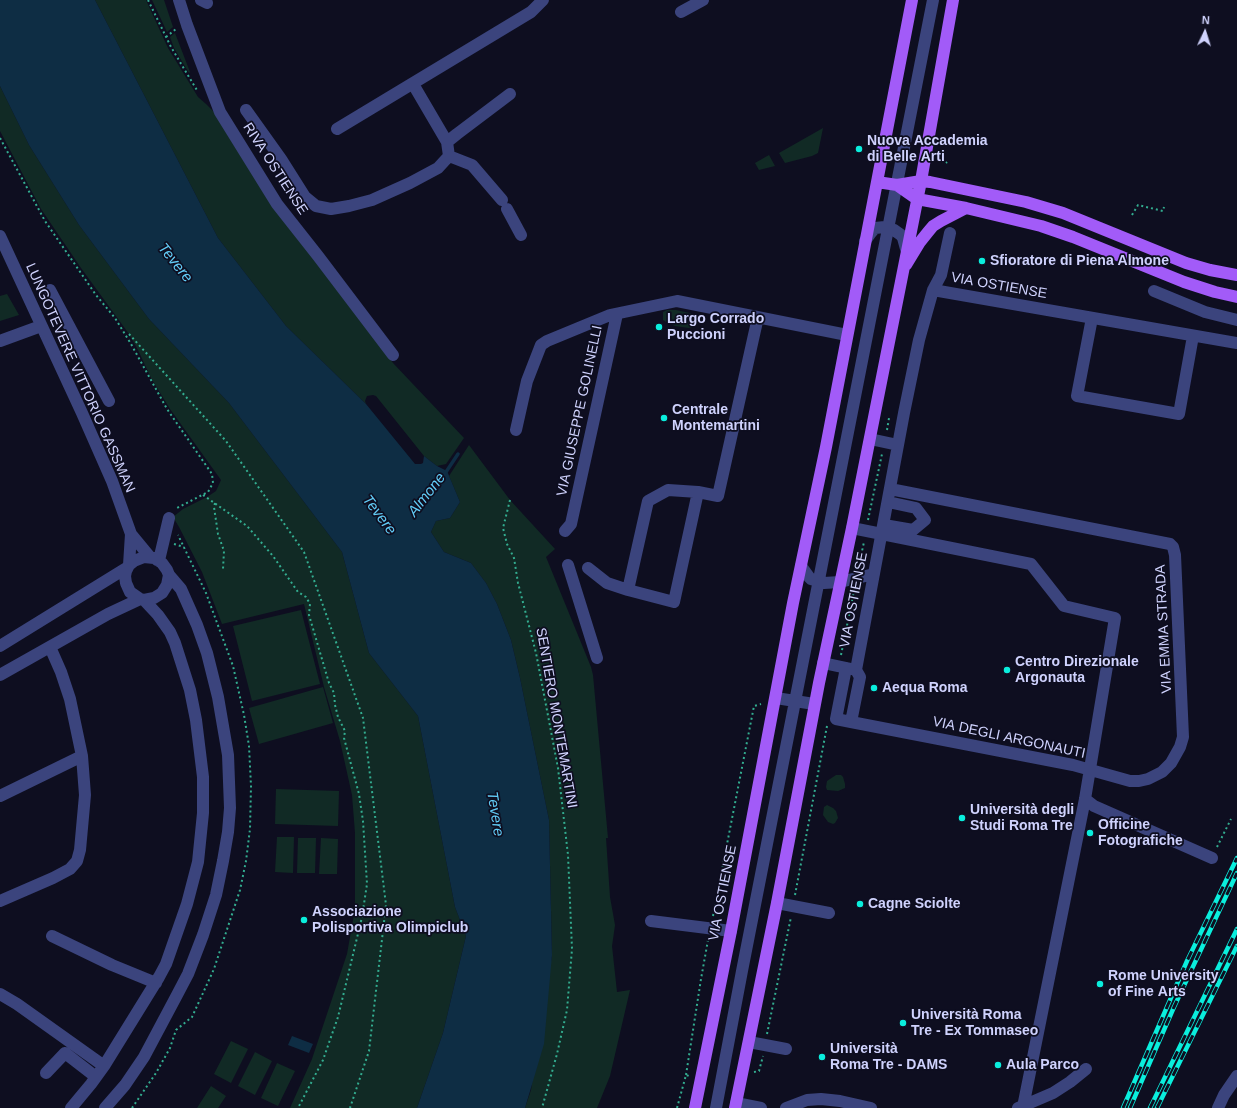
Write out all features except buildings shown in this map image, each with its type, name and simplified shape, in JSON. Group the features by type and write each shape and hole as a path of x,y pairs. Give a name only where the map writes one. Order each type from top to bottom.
{"main road":[{"name":"VIA OSTIENSE","path":"695,1108 731,931 912,0"},
{"name":"VIA OSTIENSE","path":"736,1106 777,903 814,704 852,528 906,249 921,181 953,0"},
{"path":"877,182 897,185 921,181 930,182 1007,198 1053,210 1180,261 1237,275"},
{"path":"897,185 917,199 1020,220 1058,231 1184,282 1237,297"},
{"path":"902,272 928,232 941,221 966,208"}],"street":[{"name":"RIVA OSTIENSE","path":"179,0 187,26 220,112 277,204 393,355"},
{"path":"337,129 531,12 543,0"},
{"path":"681,12 703,0"},
{"path":"716,1108 933,0"},
{"path":"413,84 447,142 449,156"},
{"path":"447,142 510,94"},
{"path":"246,110 305,197 316,206 331,209 372,200 410,183 438,168 449,156"},
{"path":"449,156 472,165 505,204 521,235"},
{"path":"865,241 875,228 888,228 901,235 906,249"},
{"path":"933,290 941,275 950,233"},
{"name":"LUNGOTEVERE VITTORIO GASSMAN","path":"0,236 104,464 120,504 130,534 129,566"},
{"path":"50,290 108,401"},
{"name":"VIA OSTIENSE","path":"851,722 860,677 847,668 874,574 919,340 933,290 1193,336"},
{"path":"1154,291 1205,312 1237,320"},
{"name":"VIA GIUSEPPE GOLINELLI","path":"564,530 571,524 617,314 677,301 847,336"},
{"path":"516,430 527,381 541,345 554,338 610,315 617,314"},
{"path":"628,590 648,501 668,490 698,492 718,496 758,317"},
{"path":"1092,318 1077,396 1179,414 1193,336 1237,343"},
{"path":"0,341 41,326"},
{"path":"870,439 898,445"},
{"name":"VIA EMMA STRADA","path":"890,489 1165,542 1173,547 1175,555 1183,738 1180,747 1171,763 1162,772 1148,780 1130,780 1089,769"},
{"path":"588,568 607,582 628,590 674,602 698,492"},
{"path":"852,528 912,530 925,520 916,508 888,502"},
{"path":"0,646 139,559 154,559 160,556 169,518"},
{"path":"883,529 1032,564 1064,606 1115,618 1089,769"},
{"name":"LUNGOTEVERE VITTORIO GASSMAN","path":"130,534 154,559"},
{"path":"105,1108 125,1085 144,1057 188,974 216,895 224,861 228,832 230,808 228,755 218,697 197,625 181,589 169,575 165,567 154,559"},
{"path":"568,565 597,658"},
{"path":"71,1108 104,1066 156,983 166,964 192,890 202,832 203,795 201,759 196,720 190,690 170,632 158,615 142,600 130,592 128,588 125,576 129,566"},
{"path":"801,566 808,577 819,582"},
{"path":"840,582 874,574"},
{"path":"0,675 108,614 142,600 154,598 162,593 167,585 169,575"},
{"name":"VIA OSTIENSE","path":"819,582 840,582"},
{"path":"0,901 65,872 72,867 80,850 86,795 82,756 70,699 61,672 50,647"},
{"path":"823,663 847,668"},
{"path":"776,698 814,704"},
{"name":"VIA DEGLI ARGONAUTI","path":"851,722 1089,769 1085,800 1020,1107"},
{"path":"0,796 82,756"},
{"path":"1085,800 1094,806 1212,858"},
{"path":"777,903 825,912"},
{"path":"651,921 731,931"},
{"path":"52,936 112,965 156,983"},
{"path":"0,994 17,1004 104,1066"},
{"path":"749,1042 786,1049"},
{"path":"46,1073 65,1053 96,1077"},
{"path":"1020,1107 1053,1093 1086,1069"},
{"path":"1218,1108 1224,1095 1237,1076"},
{"path":"786,1108 807,1100 821,1099 840,1101 871,1108"},
{"path":"736,1106 761,1108"}],"path":[{"path":"148,0 166,36 201,96"},
{"path":"166,36 176,29"},
{"path":"0,138 45,220 96,296 115,318 131,344 166,410 212,474 213,478 211,488 208,492 171,512 169,518 184,547"},
{"path":"1132,215 1138,205 1163,211 1164,207"},
{"path":"129,334 226,441 304,552 363,718 386,905 369,1051 350,1108"},
{"path":"203,495 247,526 273,556 298,592 306,597 310,604 309,615 329,683 334,693 335,705 344,731 344,738 359,794 362,814 367,884 362,917 338,1017 323,1060 298,1108"},
{"name":"SENTIERO MONTEMARTINI","path":"510,500 503,528 507,544 514,558 518,583 536,653 558,768 568,855 572,949 567,1010 558,1054 542,1108"},
{"path":"215,503 214,508 218,534 224,551 223,569"},
{"path":"847,668 849,614"},
{"path":"677,1108 686,1075 710,928 754,706"},
{"path":"774,977 778,978 828,725"},
{"path":"1219,842 1231,819"}],"green space":[{"path":"95,0 146,0 168,48 198,97 214,112 393,363 464,438 446,464 437,466 424,456 376,396 367,396 365,401 366,404 286,326 218,238"},
{"path":"152,0 164,0 173,27 167,32"},
{"path":"175,33 190,72 189,73 174,48 170,37"},
{"path":"0,86 29,145 79,225 149,319 229,403 342,552 369,653 418,716 455,907 466,936 443,1033 417,1108 290,1108 312,1059 347,954 355,909 355,833 352,795 340,741 324,687 304,604 222,624 202,572 173,517 183,509 216,491 221,480 170,409 151,378 129,334 81,268 41,209 0,131"},
{"path":"823,128 818,153 785,163 779,153"},
{"path":"769,155 775,166 759,170 755,163"},
{"path":"7,294 19,315 0,321 0,296"},
{"path":"667,310 690,313 697,318 699,323 695,327 689,328 675,326 663,320 663,312"},
{"path":"469,445 510,500 555,549 546,557 593,675 608,838 606,838 610,897 615,925 612,946 617,992 630,990 610,1076 597,1108 525,1108 531,1090 552,955 549,820 511,640 497,604 486,583 471,563 444,552 431,532 436,521 450,518 460,502 449,476"},
{"path":"301,610 320,684 252,701 233,626"},
{"path":"323,687 333,723 259,744 249,708"},
{"path":"836,775 841,775 843,777 845,788 838,791 827,790 827,781"},
{"path":"276,789 339,791 338,826 275,824"},
{"path":"827,805 836,811 838,818 833,824 828,822 823,815 824,807"},
{"path":"277,837 294,837 293,873 275,872"},
{"path":"298,838 316,838 315,873 297,873"},
{"path":"321,838 338,839 337,874 319,874"},
{"path":"231,1041 248,1049 231,1083 214,1074"},
{"path":"255,1052 272,1061 255,1095 238,1086"},
{"path":"277,1063 295,1071 278,1106 261,1098"},
{"path":"211,1086 226,1096 218,1108 197,1108"}],"water":[{"name":"Tevere","path":"0,0 95,0 218,238 286,326 366,404 415,464 423,463 424,456 437,466 447,471 460,502 450,518 436,521 431,532 444,552 471,563 486,583 497,604 511,640 549,820 552,955 544,1044 525,1108 417,1108 443,1033 466,936 455,907 418,716 369,653 342,552 229,403 149,319 79,225 29,145 0,86"},
{"path":"292,1036 313,1044 309,1053 288,1045"}],"waterway":[{"name":"Almone","path":"444,475 458,454"}],"railway":[{"path":"1123,1108 1187,961 1237,858"},
{"path":"1130,1108 1174,1007 1237,873"},
{"path":"1150,1108 1237,929"},
{"path":"1157,1108 1237,946"}],"place":[{"name":"Nuova Accademia di Belle Arti","path":"859,149"},
{"name":"Sfioratore di Piena Almone","path":"982,261"},
{"name":"Largo Corrado Puccioni","path":"659,327"},
{"name":"Centrale Montemartini","path":"664,418"},
{"name":"Centro Direzionale Argonauta","path":"1007,670"},
{"name":"Aequa Roma","path":"874,688"},
{"name":"Università degli Studi Roma Tre","path":"962,818"},
{"name":"Officine Fotografiche","path":"1090,833"},
{"name":"Cagne Sciolte","path":"860,904"},
{"name":"Associazione Polisportiva Olimpiclub","path":"304,920"},
{"name":"Rome University of Fine Arts","path":"1100,984"},
{"name":"Università Roma Tre - Ex Tommaseo","path":"903,1023"},
{"name":"Università Roma Tre - DAMS","path":"822,1057"},
{"name":"Aula Parco","path":"998,1065"}]}
